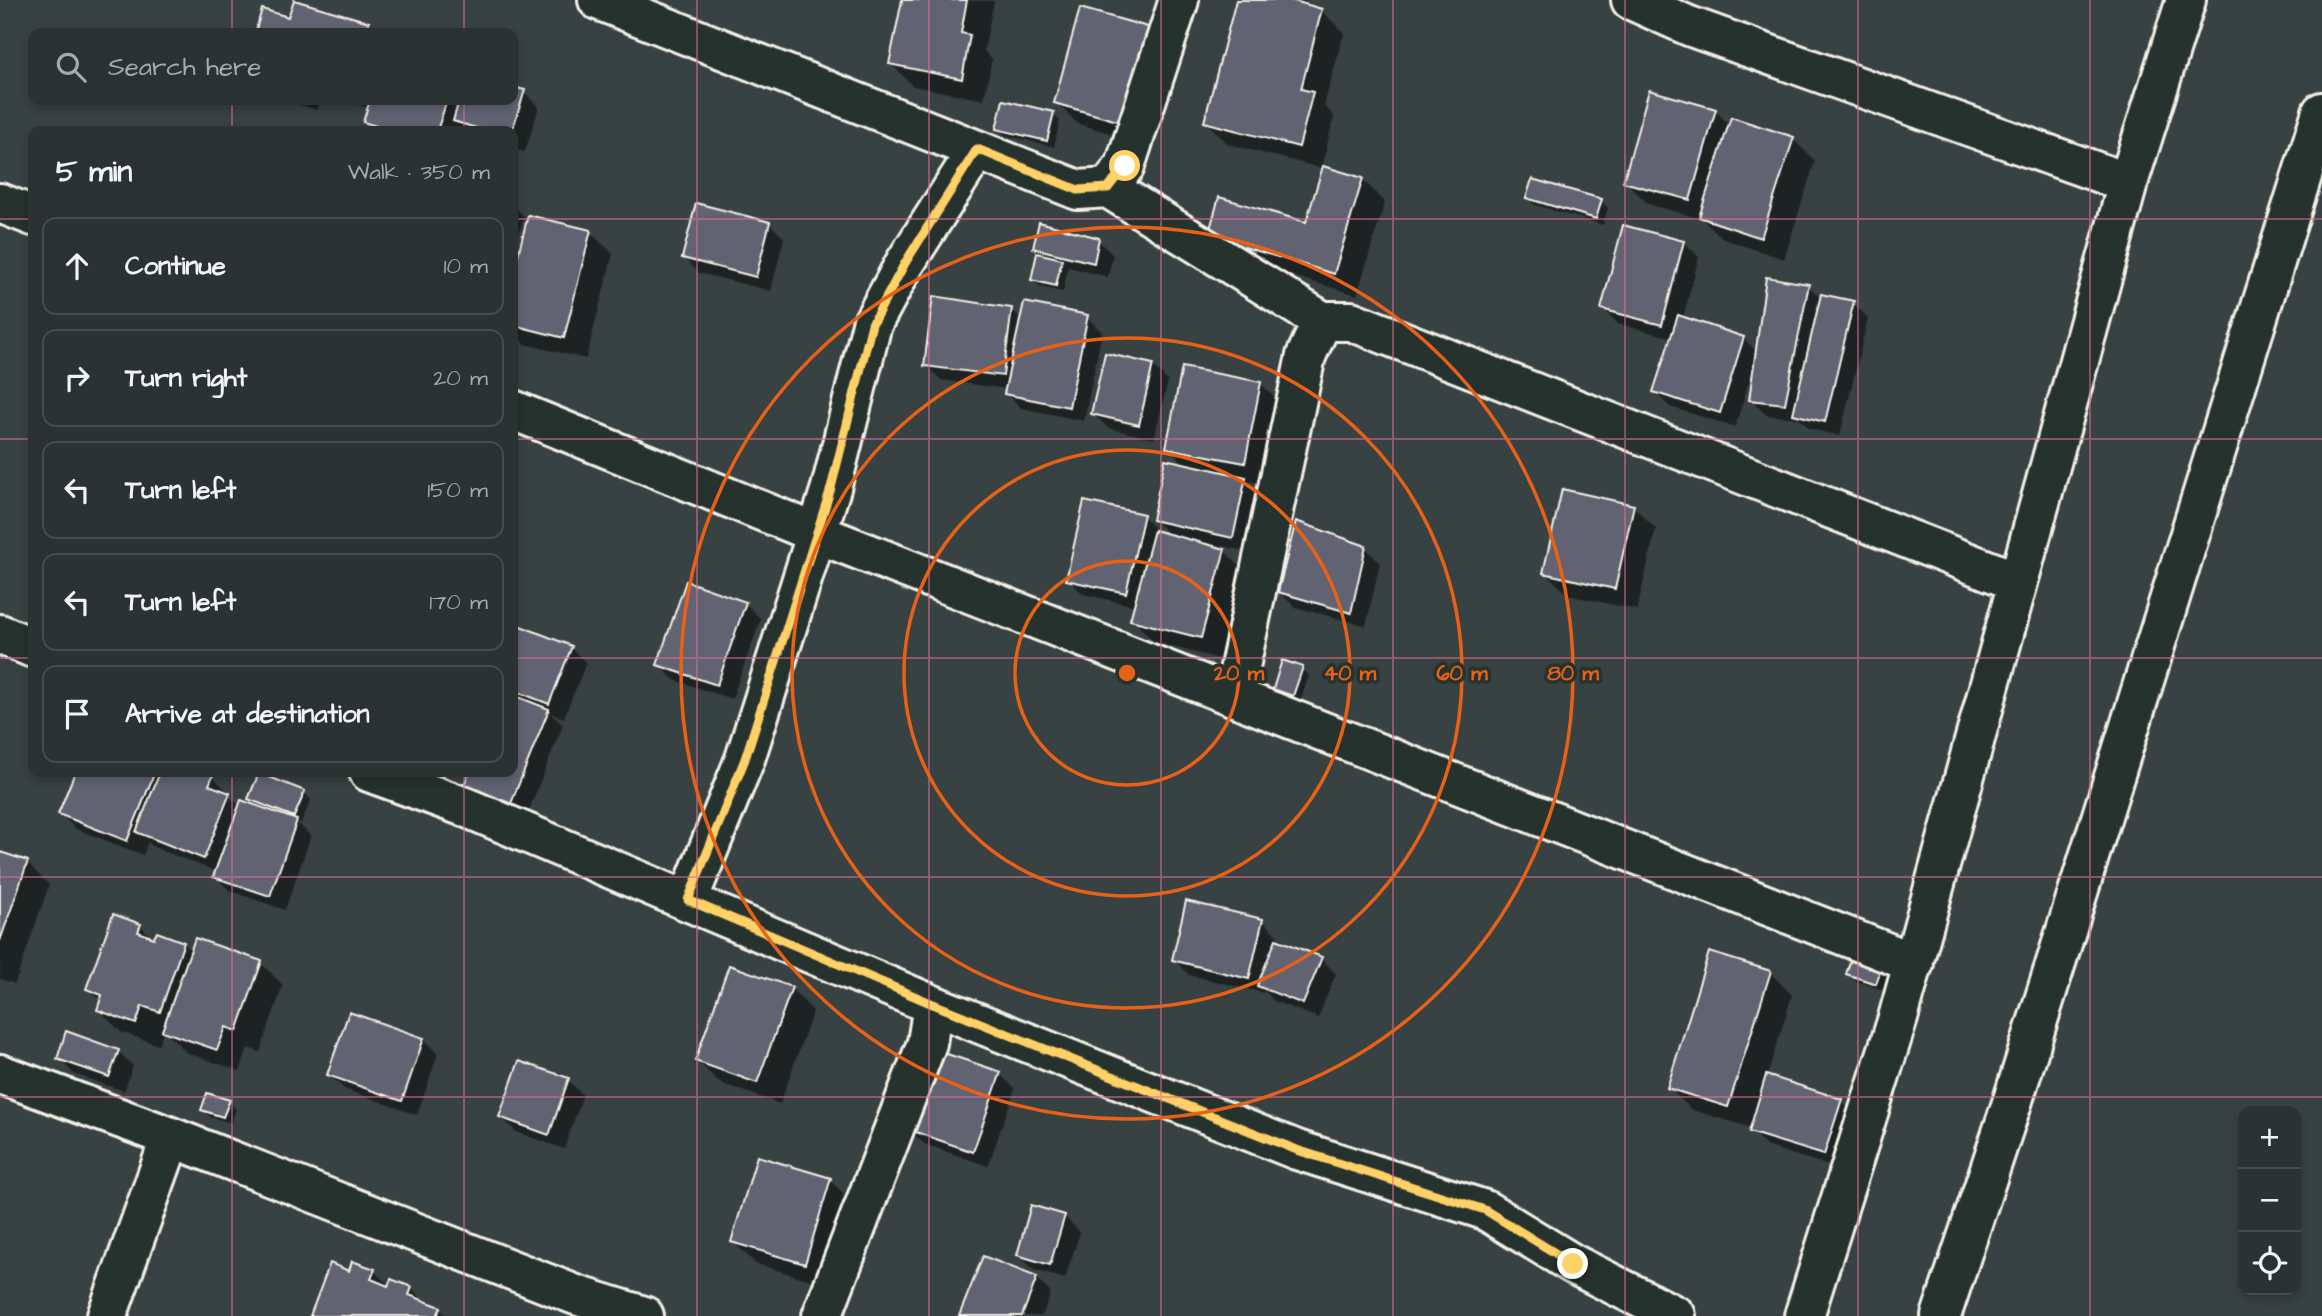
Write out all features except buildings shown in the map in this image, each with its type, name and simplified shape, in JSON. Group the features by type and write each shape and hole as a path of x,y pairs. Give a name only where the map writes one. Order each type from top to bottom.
{"street":[{"path":"598,0 1078,190 1108,188 1322,320 1352,320 2018,582"},
{"path":"1108,188 1125,166 1179,0"},
{"path":"1631,0 1689,26 2128,183"},
{"path":"1804,1316 1914,963 2128,183 2186,0"},
{"path":"1941,1316 2013,1100 2322,113"},
{"path":"688,900 745,759 831,488 872,324 905,263 977,149"},
{"path":"0,203 28,214"},
{"path":"1234,695 1306,356 1322,320"},
{"path":"518,412 816,533 1914,963"},
{"path":"0,634 28,646"},
{"path":"383,777 465,807 933,1004 1297,1150 1485,1210 1573,1264 1676,1316"},
{"path":"822,1316 927,1043 933,1004"},
{"path":"0,1074 171,1137 563,1305 644,1316"},
{"path":"107,1316 171,1137"}],"route":[{"path":"1125,166 1108,188 1078,190 977,149 905,263 872,324 831,488 745,759 688,900 933,1004 1297,1150 1485,1210 1573,1264"}]}
